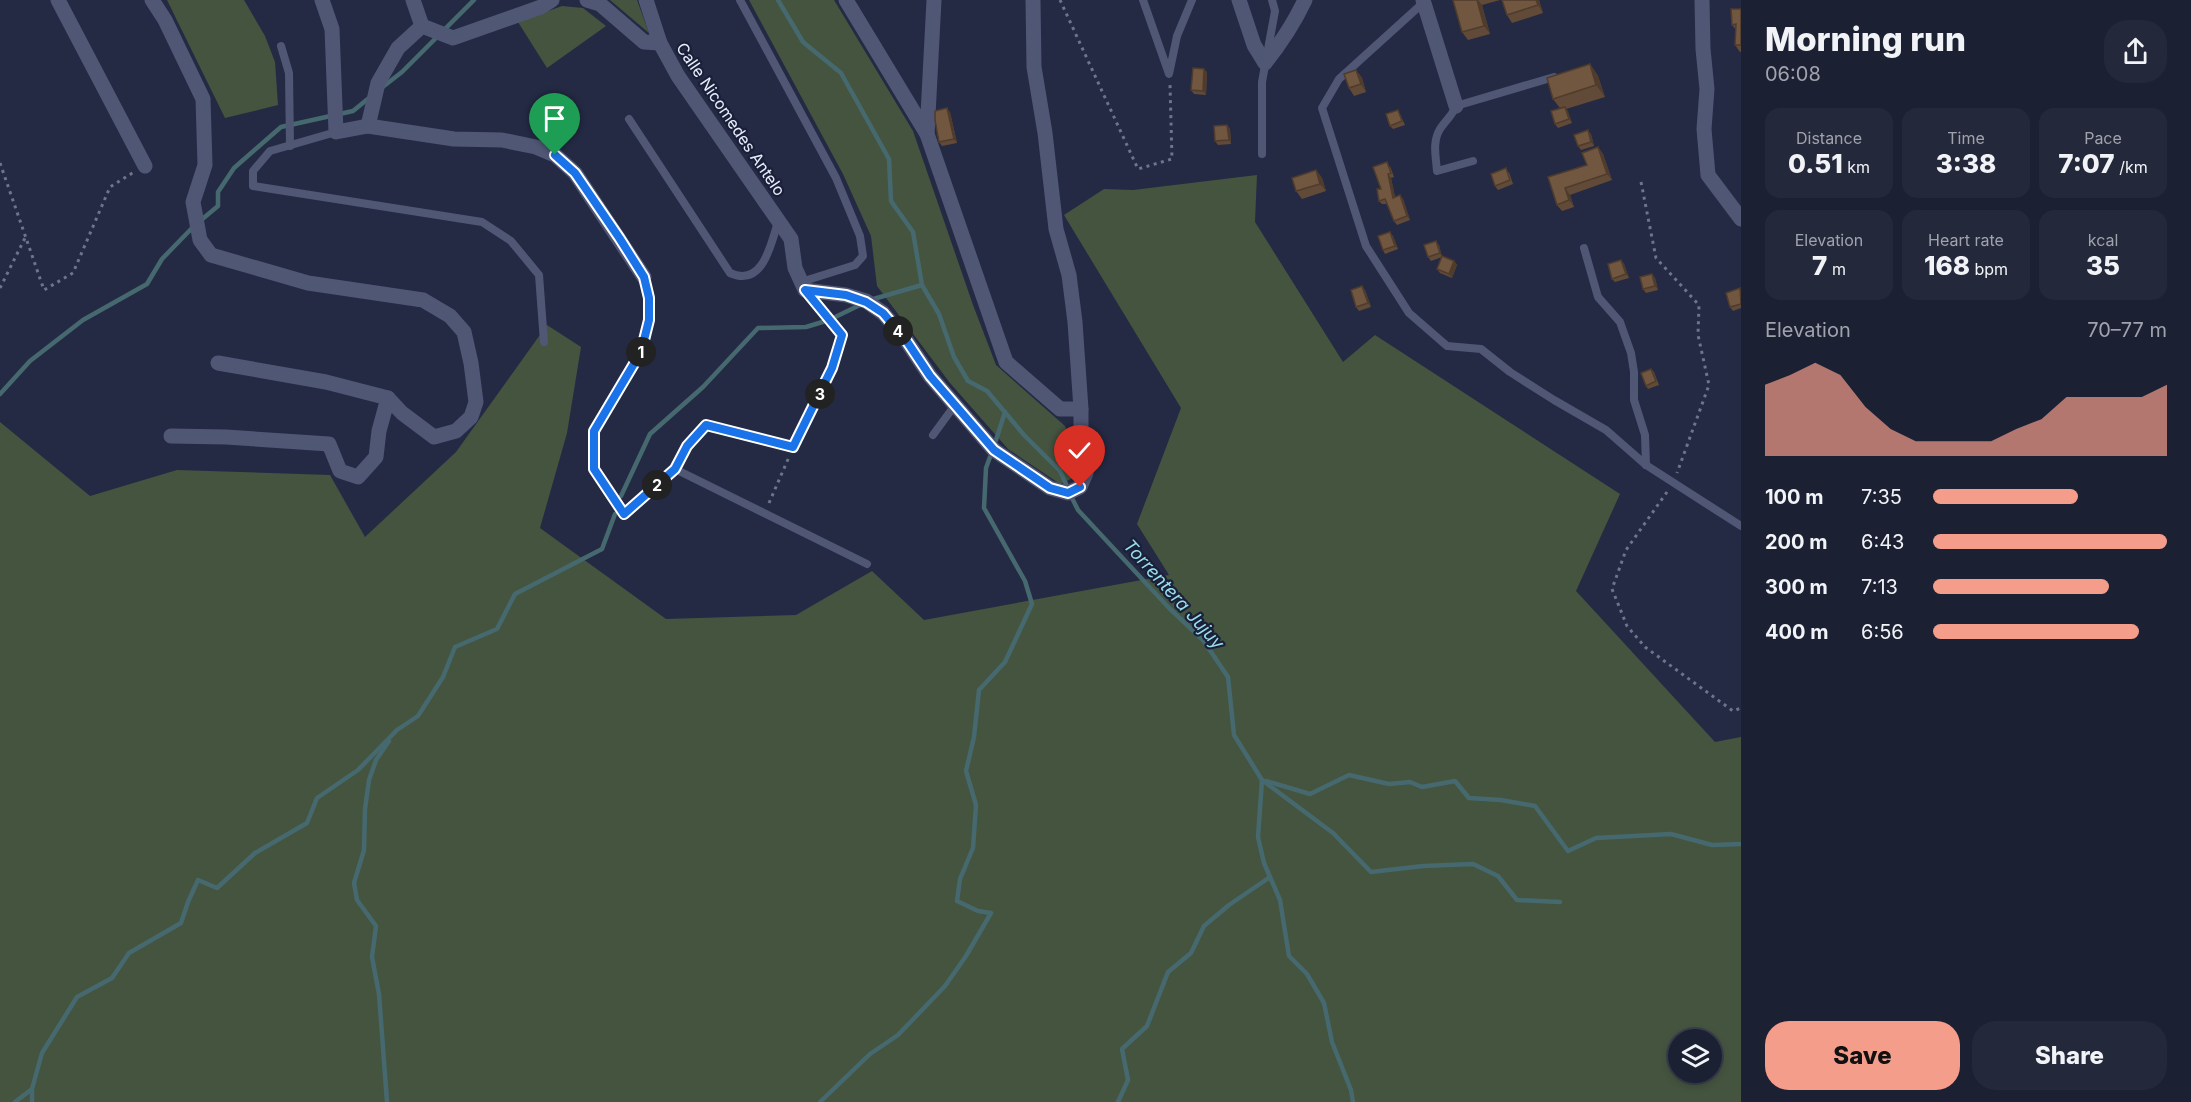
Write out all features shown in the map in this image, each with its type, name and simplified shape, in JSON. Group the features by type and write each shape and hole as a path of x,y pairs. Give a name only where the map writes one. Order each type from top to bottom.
{"street":[{"path":"58,0 145,166"},
{"path":"152,0 165,21 203,99 205,165 193,202 200,240 211,255 308,283 423,300 450,316 464,332 476,402 471,417 456,431 434,437 402,413 388,398 326,382 218,363"},
{"path":"322,0 332,29 336,132 368,126 454,139 502,140 536,147 555,155 575,173 644,277"},
{"path":"412,0 422,26 453,38 542,7 552,0"},
{"path":"587,0 600,4 644,42 660,43"},
{"name":"Calle Nicomedes Antelo","path":"645,0 660,43 678,76 791,240 795,268 803,286"},
{"path":"846,0 927,134 1006,362 1060,409 1081,409"},
{"path":"927,134 934,0"},
{"path":"803,286 846,295 866,302 883,313 906,340 930,376 994,450 1050,488 1068,493 1080,487 1086,473 1081,441 1075,322 1069,274 1056,229 1045,133 1034,68 1033,0"},
{"path":"1239,0 1254,45 1265,63 1293,23 1305,0"},
{"path":"1702,0 1703,50 1707,89 1704,129 1708,175 1741,219"},
{"path":"1426,1 1456,106"},
{"path":"368,126 378,83 398,48 422,26"},
{"path":"171,436 329,444 340,471 358,477 376,457 379,430 388,398"}],"lane":[{"path":"644,277 649,298 649,320 641,352 594,431 594,469 624,514 675,469 687,446 706,425 793,447 832,368 842,335 803,286 855,265 863,256 860,236 836,178 740,0"},
{"path":"1143,0 1169,74"},
{"path":"1169,74 1177,36 1192,0"},
{"path":"1262,154 1262,82 1275,10 1272,0"},
{"path":"1426,1 1339,80 1322,108 1366,246 1409,313 1447,346 1481,349 1518,377 1606,430 1646,465 1741,526"},
{"path":"281,46 289,72 290,146"},
{"path":"1473,161 1437,171 1435,141 1441,128 1453,116 1456,106 1560,75"},
{"path":"629,119 730,273 738,277 748,276 758,270 767,257 778,222"},
{"path":"336,132 270,151 253,171 253,186 482,222 511,241 539,275 544,342"},
{"path":"1584,248 1598,297 1620,322 1631,353 1634,400 1645,435 1646,465"},
{"path":"933,435 955,405"},
{"path":"675,469 867,564"}],"path":[{"path":"1060,0 1138,169 1172,159 1169,74"},
{"path":"0,163 44,290 73,273 110,187 145,166"},
{"path":"1641,182 1656,258 1700,305 1698,335 1709,385 1674,483 1626,550 1612,589 1627,626 1645,647 1733,711 1741,708"},
{"path":"0,288 26,236"},
{"path":"765,513 793,447"}],"green space":[{"path":"167,0 244,0 265,36 275,62 278,105 225,118"},
{"path":"610,0 637,0 649,33"},
{"path":"749,0 834,0 913,131 996,365 1065,426 1078,462 1075,477 1060,484 1008,449 950,383 877,286 871,236 843,174"},
{"path":"562,6 583,8 606,26 547,68 518,22"},
{"path":"1257,175 1255,222 1343,362 1375,335 1620,494 1576,591 1715,742 1741,737 1741,1102 0,1102 0,422 90,496 177,470 330,475 365,537 456,452 547,325 581,347 567,433 540,528 666,619 796,615 872,571 924,620 1169,575 1137,524 1181,408 1064,215 1104,189 1133,190"}],"building":[{"path":"1453,0 1477,0 1484,26 1462,32"},
{"path":"1502,0 1536,0 1538,5 1507,15"},
{"path":"1731,9 1741,9 1741,45 1735,45 1736,24 1732,25"},
{"path":"1590,64 1596,85 1553,99 1547,78"},
{"path":"1193,68 1204,69 1203,91 1191,90"},
{"path":"1356,70 1361,84 1349,88 1344,74"},
{"path":"1565,107 1569,119 1555,124 1551,111"},
{"path":"947,108 954,139 939,142 935,111"},
{"path":"1398,110 1402,121 1390,126 1386,114"},
{"path":"1227,125 1229,140 1215,141 1214,126"},
{"path":"1588,130 1591,142 1578,146 1574,135"},
{"path":"1598,147 1607,174 1565,188 1569,200 1557,205 1548,177 1587,165 1582,153"},
{"path":"1387,162 1391,173 1388,174 1393,198 1400,195 1407,216 1394,221 1385,199 1379,201 1377,189 1381,189 1373,167"},
{"path":"1506,168 1510,180 1495,186 1491,174"},
{"path":"1316,170 1320,184 1296,191 1292,178"},
{"path":"1390,232 1395,246 1383,250 1378,236"},
{"path":"1436,241 1440,253 1428,257 1424,245"},
{"path":"1442,256 1454,261 1449,274 1437,269"},
{"path":"1621,260 1626,274 1612,279 1608,264"},
{"path":"1652,274 1655,286 1643,289 1640,277"},
{"path":"1362,286 1368,303 1356,307 1351,290"},
{"path":"1740,288 1741,304 1730,307 1726,293"},
{"path":"1651,369 1656,381 1646,386 1641,373"}],"waterway":[{"path":"380,89 402,72 474,0"},
{"name":"Torrentera Jujuy","path":"778,0 803,42 841,73 889,159 891,201 913,232 922,285 939,314 954,357 968,381 987,391 1024,435 1060,471 1066,484"},
{"path":"200,221 218,206 218,192 234,168 281,127 353,111 369,98"},
{"path":"0,394 30,361 83,320 147,284 162,259 194,226"},
{"path":"870,300 922,285"},
{"path":"621,496 650,434 703,387 758,328 806,327 829,320 862,304"},
{"path":"996,440 1005,412"},
{"path":"820,1102 870,1054 898,1035 945,986 991,913 978,911 957,901 960,879 973,848 976,805 966,771 974,737 979,690 1005,662 1032,604 1025,581 984,508 986,468 990,457"},
{"name":"Torrentera Jujuy","path":"1073,500 1078,510 1169,608 1203,640 1228,677 1234,735 1262,780 1333,833 1371,872 1423,866 1473,864 1498,876 1517,900 1560,902"},
{"path":"15,1102 32,1089 42,1053 77,997 112,978 129,953 181,923 198,880 217,888 255,853 307,823 317,798 358,770 397,730 418,716 443,677 455,647 497,629 515,594 602,549 615,514"},
{"path":"387,1102 379,994 372,957 376,926 357,900 354,883 364,850 365,809 369,780 376,760 389,741"},
{"path":"1266,781 1310,794 1349,775 1389,784 1410,782 1422,787 1455,781 1469,798 1501,800 1535,806 1568,851 1596,838 1671,834 1712,845 1741,844"},
{"path":"1262,780 1258,837 1264,863 1280,900 1289,956 1307,974 1324,1003 1332,1042 1351,1090 1353,1102"},
{"path":"1118,1102 1128,1080 1122,1049 1147,1026 1168,972 1191,953 1204,926 1229,905 1270,877"},
{"path":"32,1090 32,1102"}],"route":[{"path":"555,155 575,173 620,239 644,277 649,298 649,320 641,352 594,431 594,469 624,514 675,469 687,446 706,425 793,447 832,368 842,335 805,290 846,295 866,302 883,313 906,340 930,376 994,450 1050,488 1068,493 1080,487"}]}
